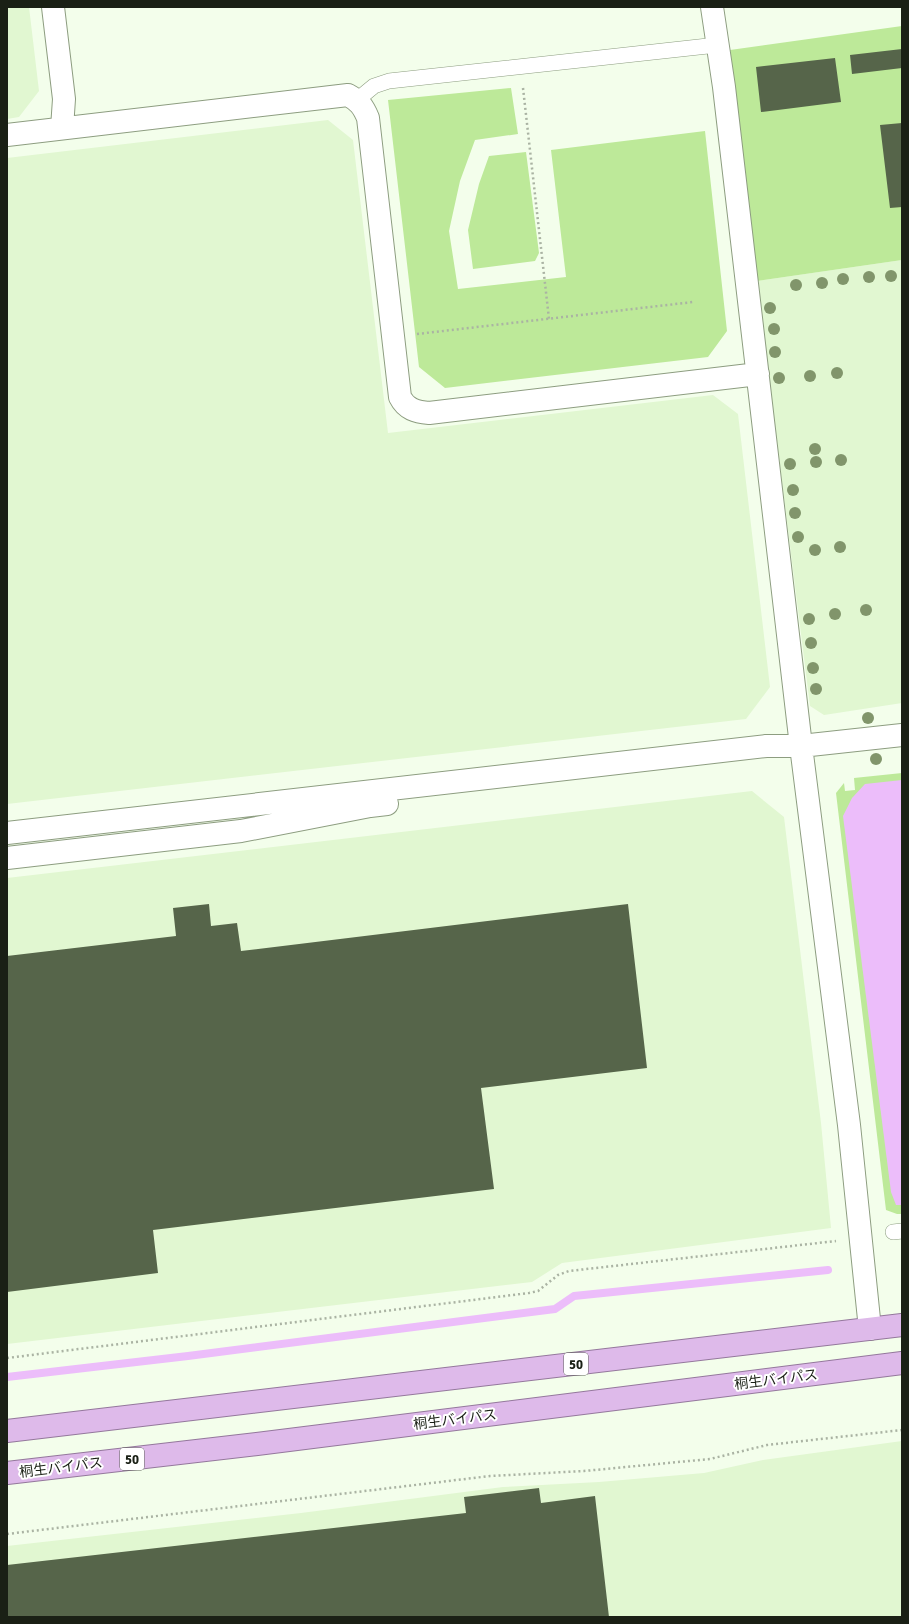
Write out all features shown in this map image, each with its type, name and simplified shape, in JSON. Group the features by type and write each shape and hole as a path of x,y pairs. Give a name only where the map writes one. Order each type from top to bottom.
{"highway":[{"name":"50","path":"7,1431 902,1324"},
{"name":"桐生バイパス","path":"7,1473 258,1444 902,1363"}],"street":[{"path":"53,7 64,99 62,128"},
{"path":"712,7 724,87 801,746 849,1125 870,1329"},
{"path":"7,135 348,95 357,100 363,107 368,118 392,337 400,397 404,405 410,409 429,413 758,374"},
{"path":"7,833 766,746 801,746 902,735"},
{"path":"7,858 240,831 370,806 766,759 801,746"}],"lane":[{"path":"357,100 374,86 389,81 521,65 717,45"}],"path":[{"path":"521,65 549,319"},
{"path":"392,337 693,302"},
{"path":"7,1358 529,1293 538,1291 558,1276 568,1272 838,1240"},
{"path":"7,1534 490,1476 584,1471 710,1459 767,1445 902,1430"}],"shaded area":[{"path":"7,7 29,7 39,91 19,117 7,119"},
{"path":"328,120 353,140 388,433 713,395 738,414 770,687 746,719 7,804 7,158"},
{"path":"902,260 902,703 824,715 810,706 757,281"},
{"path":"902,780 902,1205 896,1205 891,1192 843,816 852,798 865,784"},
{"path":"752,791 784,817 821,1123 831,1228 562,1263 532,1282 7,1344 7,878"},
{"path":"902,1441 902,1617 7,1617 7,1546 301,1513 503,1487 599,1482 704,1473 763,1460"}],"green space":[{"path":"902,26 902,260 757,281 730,50"},
{"path":"511,88 518,134 475,140 460,181 449,231 458,289 566,277 551,150 705,131 727,331 708,357 445,388 419,367 388,100"},
{"path":"526,152 539,253 535,261 473,269 468,230 479,184 489,156"},
{"path":"902,773 902,1214 897,1214 886,1210 836,793 844,783 845,791 855,790 854,778"}],"building":[{"path":"902,49 902,68 852,74 850,55"},
{"path":"835,58 841,102 761,112 756,67"},
{"path":"902,123 902,207 890,208 880,125"},
{"path":"209,904 211,926 237,923 241,951 628,904 647,1068 481,1088 494,1189 153,1230 158,1273 7,1292 7,956 176,936 173,908"},
{"path":"539,1488 541,1503 595,1496 609,1617 7,1617 7,1565 466,1513 464,1497"}],"waterway":[{"path":"7,1377 188,1356 555,1309 574,1296 828,1270"}]}
